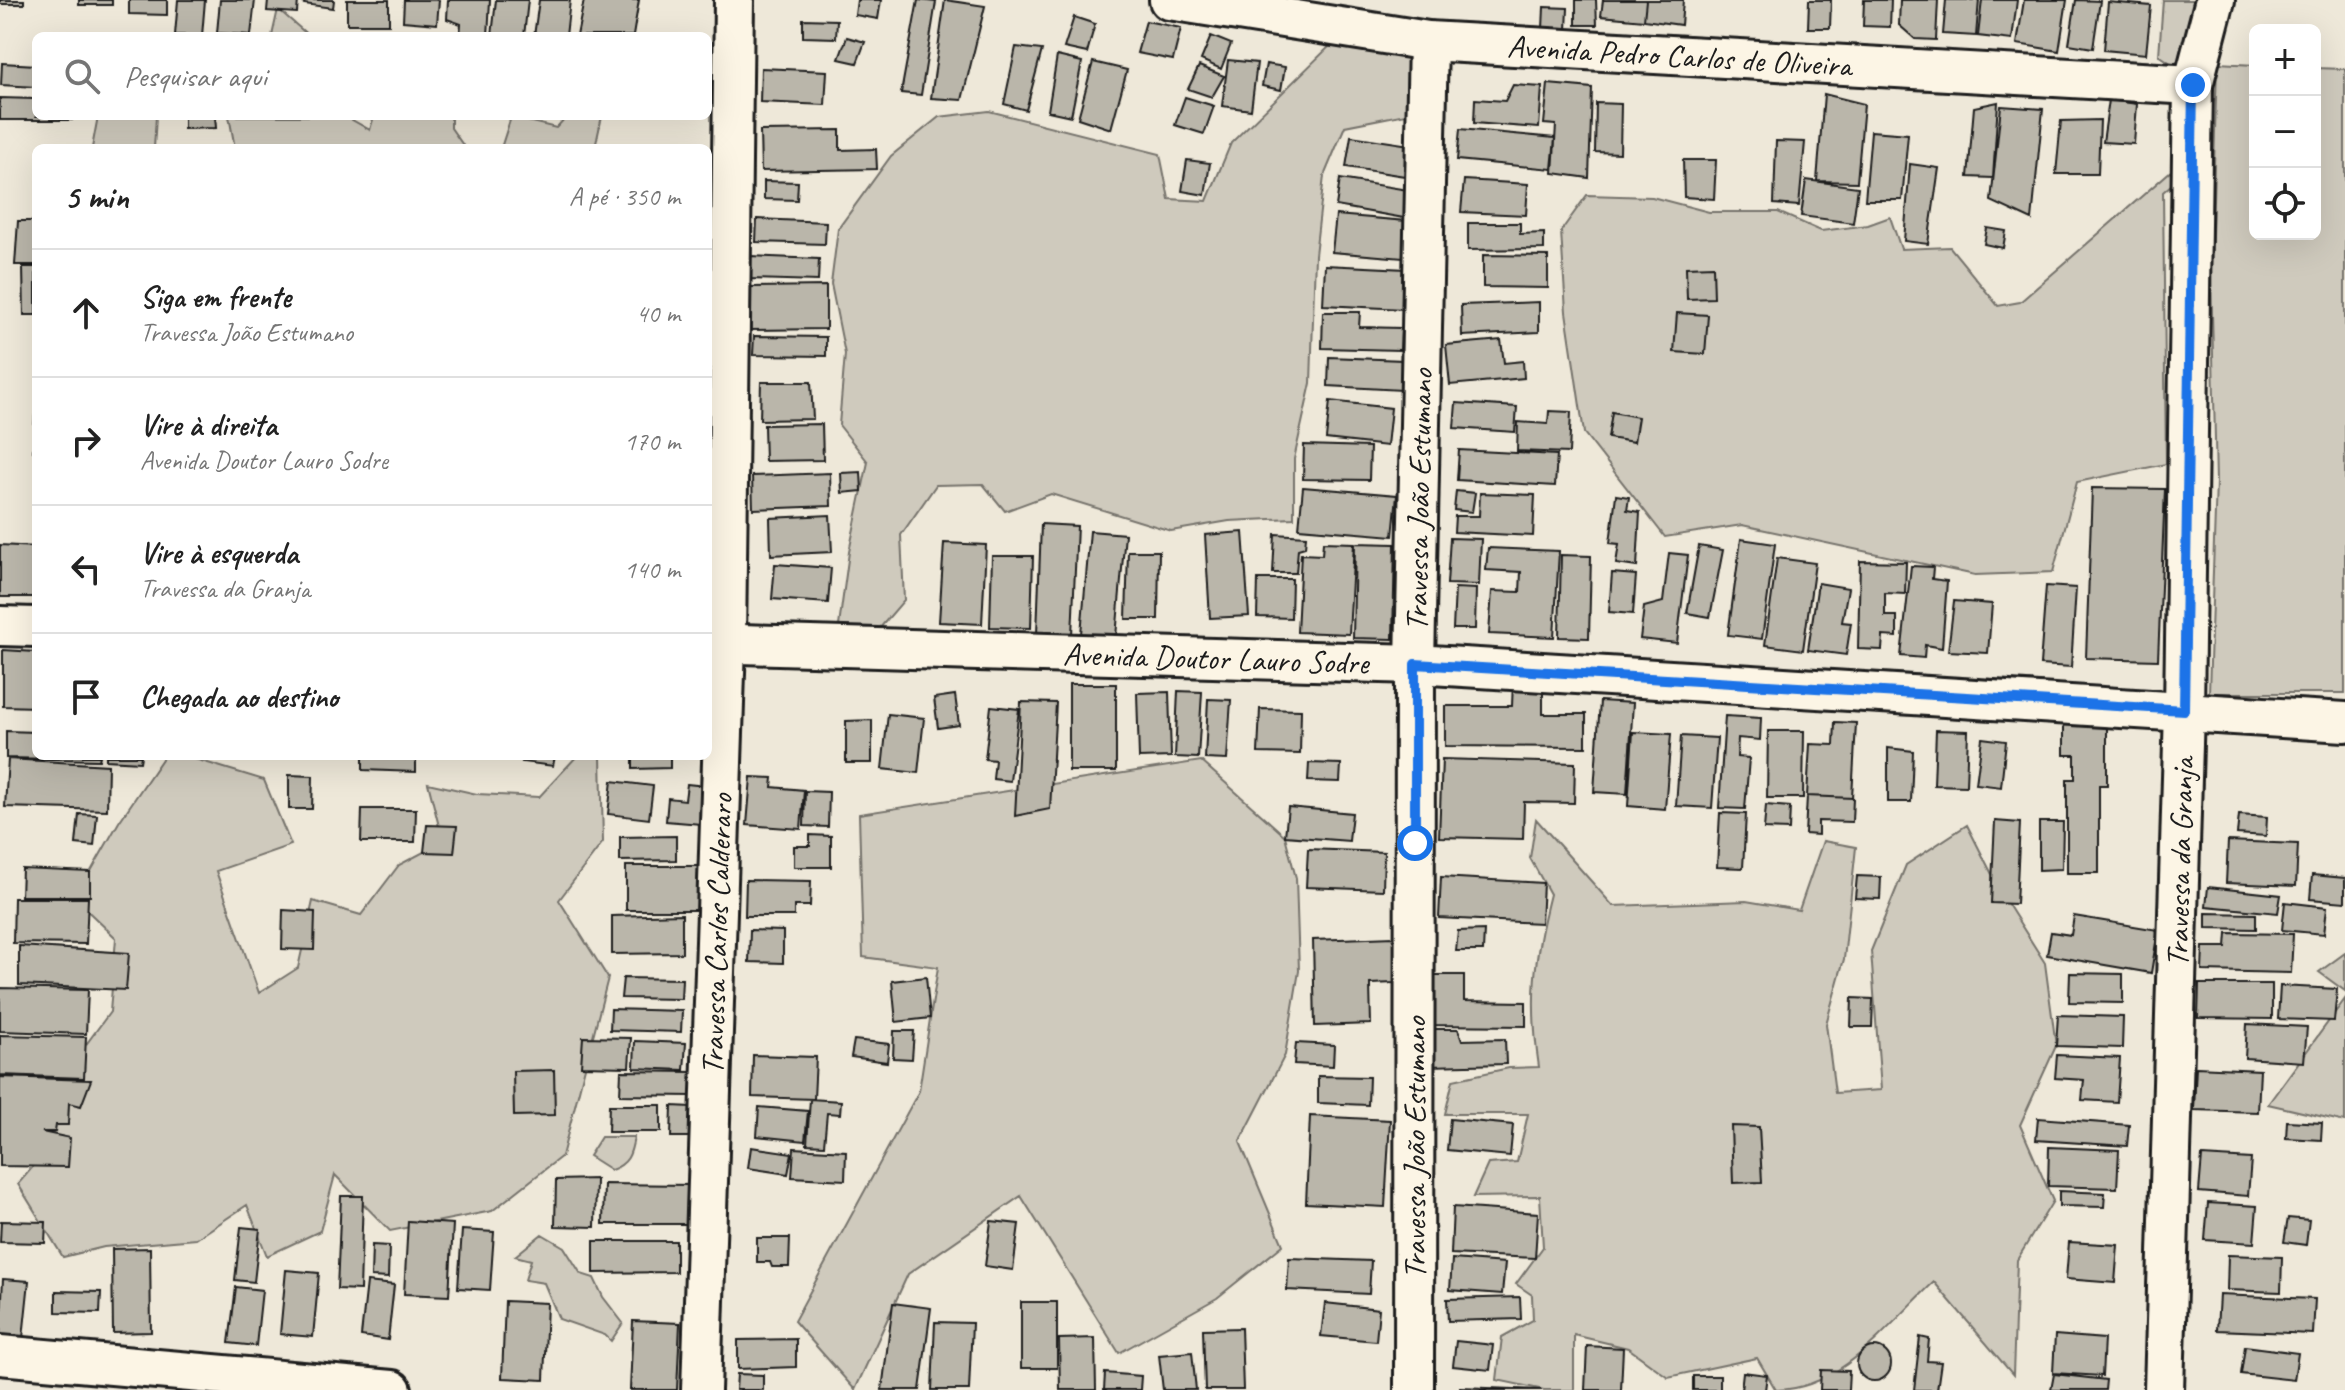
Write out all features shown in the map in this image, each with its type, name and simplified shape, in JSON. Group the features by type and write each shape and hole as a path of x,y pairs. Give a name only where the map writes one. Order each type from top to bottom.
{"street":[{"name":"Travessa Carlos Calderaro","path":"701,1390 734,0"},
{"name":"Avenida Pedro Carlos de Oliveira","path":"1169,0 1428,41 2193,85"},
{"name":"Travessa da Granja","path":"2164,1390 2184,710 2193,85 2215,0"},
{"name":"Travessa João Estumano","path":"1414,1390 1415,664 1428,41"},
{"path":"0,626 32,627"},
{"name":"Avenida Doutor Lauro Sodre","path":"717,643 1415,664 2345,722"},
{"path":"0,1355 392,1390"}],"shaded area":[{"path":"2163,0 2199,0 2181,70 2159,55"},
{"path":"278,9 304,32 273,32"},
{"path":"1344,32 1395,42 1416,71 1426,110 1345,126 1324,176 1315,255 1311,383 1294,459 1294,518 1229,521 1171,531 1051,494 1005,511 983,484 936,485 901,535 904,600 873,636 839,626 849,552 868,462 839,425 845,354 831,284 838,229 891,156 939,117 989,111 1160,154 1169,199 1207,201 1231,143"},
{"path":"2217,63 2249,65 2249,240 2321,240 2321,68 2345,69 2345,693 2209,693 2216,481 2211,270"},
{"path":"97,120 156,120 154,144 93,144"},
{"path":"230,120 352,120 370,130 373,120 451,120 451,128 462,144 234,144"},
{"path":"510,120 556,128 563,120 601,120 596,144 502,144"},
{"path":"2172,170 2179,178 2163,192 2166,464 2077,482 2053,572 1975,575 1742,525 1665,537 1584,433 1566,312 1561,231 1587,195 1652,197 1709,212 1778,212 1821,231 1868,225 1890,217 1901,249 1950,247 1998,306 2020,302"},
{"path":"161,760 198,760 264,780 291,845 216,871 259,993 298,968 313,901 361,915 399,865 443,842 428,783 477,794 539,797 573,760 601,760 603,842 559,900 608,978 562,1156 492,1211 390,1231 335,1175 320,1231 267,1256 247,1205 196,1239 104,1247 63,1257 18,1184 50,1147 68,1069 110,1012 116,938 75,899 119,822"},
{"path":"1201,761 1285,836 1296,878 1299,971 1285,1055 1240,1142 1283,1245 1217,1298 1119,1353 1021,1196 908,1274 855,1390 794,1321 919,1091 938,967 863,957 859,814"},
{"path":"1536,819 1613,906 1746,901 1799,910 1823,841 1856,847 1844,959 1826,1024 1835,1093 1881,1090 1871,951 1906,865 1967,825 2004,898 2045,963 2056,1046 2020,1125 2053,1201 2017,1260 2013,1375 1934,1282 1881,1335 1843,1367 1800,1387 1776,1390 1757,1358 1668,1377 1628,1348 1574,1335 1574,1390 1544,1390 1497,1380 1502,1337 1533,1320 1532,1295 1516,1284 1543,1247 1540,1196 1473,1197 1488,1164 1517,1162 1528,1114 1445,1114 1453,1080 1509,1068 1539,1067 1534,1021 1535,979 1550,894 1530,858"},
{"path":"2345,953 2345,991 2319,972"},
{"path":"2345,999 2345,1122 2268,1104"},
{"path":"601,1137 634,1137 625,1162 611,1170 589,1156"},
{"path":"542,1234 564,1247 581,1274 594,1278 603,1297 623,1323 611,1341 605,1335 559,1319 544,1283 525,1280 531,1260 515,1256"}],"building":[{"path":"0,0 24,0 24,4 0,4"},
{"path":"79,0 112,0 112,5 79,5"},
{"path":"129,0 167,0 167,15 129,14"},
{"path":"178,0 205,0 202,32 175,32"},
{"path":"220,0 255,0 251,32 217,32"},
{"path":"268,0 298,0 297,13 267,11"},
{"path":"305,0 334,0 333,8 304,4"},
{"path":"347,0 389,0 389,24 347,24"},
{"path":"404,0 439,0 437,24 403,21"},
{"path":"448,0 490,0 488,32 460,32 461,24 447,19"},
{"path":"496,0 528,0 524,32 492,32"},
{"path":"539,0 570,0 566,32 535,32"},
{"path":"584,0 639,0 634,32 578,32"},
{"path":"857,0 881,0 878,19 855,15"},
{"path":"918,0 936,2 921,95 901,93"},
{"path":"945,0 985,6 962,100 931,98"},
{"path":"1576,0 1596,0 1597,25 1576,25"},
{"path":"1603,0 1646,0 1644,20 1601,16"},
{"path":"1646,0 1683,0 1681,25 1644,20"},
{"path":"1809,0 1831,0 1830,28 1808,28"},
{"path":"1864,0 1891,0 1890,27 1863,26"},
{"path":"1900,0 1938,0 1936,40 1915,39 1899,25"},
{"path":"1946,0 1979,0 1976,36 1943,34"},
{"path":"1982,0 2017,0 2012,40 1978,36"},
{"path":"2024,0 2067,0 2059,51 2017,44"},
{"path":"2076,0 2100,1 2093,48 2069,44"},
{"path":"2108,2 2151,6 2146,54 2104,50"},
{"path":"1544,7 1568,8 1567,30 1543,29"},
{"path":"1074,17 1095,24 1087,53 1064,48"},
{"path":"803,19 837,20 836,38 803,37"},
{"path":"1146,21 1181,28 1173,60 1137,53"},
{"path":"1211,36 1231,44 1221,69 1201,60"},
{"path":"847,37 865,42 857,63 839,59"},
{"path":"1016,47 1042,50 1026,110 1004,104"},
{"path":"1057,56 1082,62 1071,116 1048,111"},
{"path":"1228,60 1257,63 1251,110 1222,106"},
{"path":"1093,62 1127,70 1111,129 1078,118"},
{"path":"2,63 32,65 32,87 1,85"},
{"path":"1266,64 1285,67 1281,90 1262,86"},
{"path":"1199,66 1224,76 1212,97 1188,89"},
{"path":"761,68 827,71 825,105 760,102"},
{"path":"1548,84 1592,88 1589,178 1553,173 1556,125 1544,124"},
{"path":"1513,85 1542,87 1539,128 1474,123 1475,99 1505,101"},
{"path":"1824,94 1864,104 1857,182 1817,181"},
{"path":"1185,97 1214,106 1204,134 1175,125"},
{"path":"0,98 32,99 32,120 0,120"},
{"path":"2109,100 2137,104 2134,144 2103,142"},
{"path":"1998,102 1993,178 1968,177 1974,107"},
{"path":"1596,103 1621,104 1620,153 1595,152"},
{"path":"2001,106 2043,109 2032,220 1991,201"},
{"path":"184,120 215,120 216,128 184,129"},
{"path":"2100,120 2098,174 2056,174 2061,121"},
{"path":"1460,129 1555,138 1552,169 1457,160"},
{"path":"840,130 840,150 876,149 877,169 761,171 760,131"},
{"path":"1871,131 1908,134 1902,200 1865,200"},
{"path":"1351,136 1410,145 1405,176 1346,167"},
{"path":"1776,141 1805,142 1799,206 1774,204"},
{"path":"1187,160 1210,163 1205,195 1182,191"},
{"path":"1683,160 1716,160 1714,199 1684,197"},
{"path":"1910,164 1939,168 1928,244 1904,241"},
{"path":"1340,179 1408,190 1404,218 1336,206"},
{"path":"1464,180 1528,184 1526,215 1461,212"},
{"path":"1806,180 1858,187 1853,223 1801,216"},
{"path":"764,181 798,182 797,200 764,199"},
{"path":"1336,215 1406,221 1403,258 1332,252"},
{"path":"757,219 826,222 825,244 756,242"},
{"path":"18,221 32,221 32,265 15,265"},
{"path":"1468,223 1520,223 1520,234 1544,233 1544,249 1468,250"},
{"path":"1987,228 2006,231 2003,248 1984,244"},
{"path":"1483,255 1548,256 1548,288 1483,287"},
{"path":"750,256 819,259 818,281 749,279"},
{"path":"1325,265 1406,269 1404,309 1323,305"},
{"path":"1713,266 1714,298 1687,299 1686,267"},
{"path":"23,267 32,267 32,315 24,315"},
{"path":"826,286 826,329 748,330 748,287"},
{"path":"1539,302 1539,332 1462,336 1461,305"},
{"path":"1323,312 1360,312 1359,327 1401,328 1400,350 1322,348"},
{"path":"1677,313 1708,315 1705,354 1674,352"},
{"path":"754,336 826,337 826,356 753,355"},
{"path":"1501,340 1504,363 1523,361 1524,378 1450,385 1446,345"},
{"path":"1329,357 1403,360 1402,390 1328,386"},
{"path":"761,382 811,382 813,419 760,420"},
{"path":"1330,401 1391,408 1387,446 1326,439"},
{"path":"1456,403 1517,407 1515,432 1454,428"},
{"path":"1549,411 1571,412 1569,453 1517,451 1518,422 1548,424"},
{"path":"1612,412 1638,417 1634,442 1608,438"},
{"path":"822,424 823,460 765,461 764,425"},
{"path":"1304,445 1370,447 1369,480 1303,479"},
{"path":"1459,450 1557,455 1555,486 1457,480"},
{"path":"861,472 862,491 842,493 841,473"},
{"path":"830,473 831,506 753,509 752,476"},
{"path":"1303,487 1397,495 1393,536 1299,528"},
{"path":"2092,488 2165,489 2158,660 2086,658"},
{"path":"1456,491 1475,493 1472,512 1454,510"},
{"path":"1480,493 1535,495 1533,536 1454,532 1455,516 1479,516"},
{"path":"1616,495 1629,497 1627,510 1640,512 1637,567 1616,564 1619,544 1610,543"},
{"path":"830,515 832,552 771,555 770,518"},
{"path":"1041,524 1077,526 1072,635 1037,634"},
{"path":"1090,531 1125,534 1116,637 1081,634"},
{"path":"1243,532 1249,616 1210,618 1205,535"},
{"path":"1275,534 1306,536 1305,547 1298,549 1296,573 1273,573"},
{"path":"1450,538 1481,539 1479,585 1447,584"},
{"path":"1741,539 1775,544 1762,639 1728,635"},
{"path":"1323,542 1354,543 1349,634 1297,632 1301,554 1322,555"},
{"path":"944,543 986,545 982,624 939,622"},
{"path":"1355,543 1395,544 1393,639 1353,638"},
{"path":"0,545 32,547 32,597 0,597"},
{"path":"1699,546 1723,550 1710,617 1687,613"},
{"path":"1488,548 1559,551 1554,637 1489,634 1492,591 1520,592 1521,572 1486,570"},
{"path":"1128,551 1159,551 1158,619 1126,619"},
{"path":"1669,553 1688,555 1677,643 1640,639 1644,607 1663,602"},
{"path":"1561,555 1591,556 1589,638 1559,637"},
{"path":"992,556 1033,556 1031,628 990,627"},
{"path":"1777,558 1815,563 1803,650 1765,645"},
{"path":"1860,561 1906,562 1905,594 1885,593 1885,616 1897,616 1897,637 1883,636 1882,650 1858,649"},
{"path":"775,564 831,568 828,603 772,599"},
{"path":"1911,566 1933,567 1932,579 1947,581 1942,648 1925,645 1924,658 1901,656"},
{"path":"1612,573 1636,575 1633,614 1609,612"},
{"path":"1258,579 1292,579 1291,618 1257,617"},
{"path":"1818,583 1848,588 1842,622 1851,623 1846,655 1808,650"},
{"path":"2046,586 2076,588 2071,667 2040,665"},
{"path":"1455,588 1476,589 1475,629 1453,629"},
{"path":"1954,601 1992,604 1988,653 1948,651"},
{"path":"3,650 32,652 32,707 3,706"},
{"path":"1513,682 1543,682 1543,714 1586,714 1586,747 1445,746 1445,706 1512,706"},
{"path":"1069,684 1116,684 1116,771 1069,771"},
{"path":"1178,691 1202,692 1198,758 1175,757"},
{"path":"1169,692 1171,757 1139,758 1137,693"},
{"path":"955,695 959,725 938,728 934,698"},
{"path":"1208,699 1231,700 1227,760 1205,759"},
{"path":"1600,701 1633,703 1627,794 1594,792"},
{"path":"1021,702 1056,703 1050,809 1015,816"},
{"path":"991,706 1019,709 1010,781 993,779 995,760 985,759"},
{"path":"1260,709 1301,710 1300,754 1258,753"},
{"path":"888,714 924,718 918,773 882,769"},
{"path":"1725,716 1761,718 1760,740 1738,738 1737,757 1749,758 1745,809 1719,808"},
{"path":"872,720 872,763 846,763 846,721"},
{"path":"2064,721 2107,721 2107,785 2099,785 2099,873 2067,873 2067,779 2075,779 2075,755 2064,755"},
{"path":"1835,722 1856,723 1852,798 1807,796 1810,744 1834,745"},
{"path":"1936,730 1968,731 1966,786 1934,785"},
{"path":"6,731 32,732 32,759 6,758"},
{"path":"1768,731 1804,731 1803,798 1767,798"},
{"path":"1633,732 1671,734 1665,809 1628,806"},
{"path":"1681,736 1717,738 1712,808 1676,806"},
{"path":"1982,738 2006,741 2001,787 1976,784"},
{"path":"1888,748 1913,751 1911,802 1888,802"},
{"path":"8,759 108,765 107,810 5,807"},
{"path":"1442,759 1575,763 1574,803 1524,802 1523,839 1439,837"},
{"path":"363,760 416,760 416,772 363,770"},
{"path":"522,760 554,760 553,766"},
{"path":"633,760 670,760 670,768 633,769"},
{"path":"1309,763 1341,764 1340,782 1308,781"},
{"path":"289,775 313,776 312,809 289,809"},
{"path":"751,777 773,778 772,787 804,790 801,829 747,825"},
{"path":"612,781 653,786 649,819 608,814"},
{"path":"687,784 705,786 701,824 666,821 668,798 685,800"},
{"path":"805,791 829,792 828,827 804,826"},
{"path":"1807,796 1853,798 1852,822 1818,821 1818,835 1805,834"},
{"path":"1766,805 1790,807 1789,830 1764,829"},
{"path":"1288,807 1352,813 1349,841 1285,836"},
{"path":"362,809 416,809 415,842 361,842"},
{"path":"1720,813 1746,814 1743,868 1717,867"},
{"path":"79,814 97,815 94,846 76,844"},
{"path":"2239,815 2267,817 2266,836 2237,834"},
{"path":"1995,821 2020,823 2016,904 1991,903"},
{"path":"2039,822 2063,822 2062,869 2039,870"},
{"path":"427,825 457,826 454,853 424,852"},
{"path":"810,835 831,836 831,867 794,867 794,846 810,846"},
{"path":"676,836 676,860 620,861 620,837"},
{"path":"2228,841 2298,844 2296,886 2226,883"},
{"path":"1308,849 1384,852 1383,890 1306,887"},
{"path":"626,866 698,866 697,910 626,910"},
{"path":"22,869 90,872 90,896 21,896"},
{"path":"2312,875 2345,878 2345,902 2310,899"},
{"path":"1857,876 1881,877 1880,899 1855,898"},
{"path":"1441,877 1543,883 1541,923 1439,918"},
{"path":"746,880 811,881 810,906 794,906 794,916 745,916"},
{"path":"2208,887 2281,895 2278,913 2206,906"},
{"path":"14,898 88,898 86,944 13,943"},
{"path":"2285,902 2327,907 2324,934 2282,930"},
{"path":"283,910 315,912 314,950 282,949"},
{"path":"2206,913 2256,914 2256,929 2206,928"},
{"path":"682,914 682,953 612,954 612,916"},
{"path":"2074,916 2158,930 2151,973 2047,955 2051,932 2071,935"},
{"path":"750,930 783,931 783,963 749,962"},
{"path":"1484,930 1483,951 1456,951 1458,931"},
{"path":"2227,933 2293,934 2291,973 2202,971 2203,947 2226,947"},
{"path":"1394,937 1395,983 1370,984 1371,1024 1315,1026 1313,940"},
{"path":"19,946 129,953 126,990 19,985"},
{"path":"2070,973 2123,974 2123,1003 2069,1002"},
{"path":"1428,975 1464,975 1464,1001 1526,1002 1526,1026 1427,1025"},
{"path":"926,977 930,1018 896,1022 892,981"},
{"path":"623,978 682,979 681,999 621,998"},
{"path":"2199,984 2272,984 2272,1019 2198,1018"},
{"path":"2280,986 2337,989 2334,1021 2278,1019"},
{"path":"0,988 88,990 86,1034 0,1031"},
{"path":"1852,998 1873,999 1872,1027 1851,1027"},
{"path":"611,1009 682,1011 681,1032 610,1030"},
{"path":"2058,1015 2123,1017 2122,1048 2056,1046"},
{"path":"2247,1024 2307,1027 2304,1062 2245,1058"},
{"path":"1427,1029 1458,1029 1462,1040 1505,1039 1506,1064 1428,1066"},
{"path":"894,1031 914,1031 912,1059 893,1058"},
{"path":"0,1035 86,1037 84,1078 0,1075"},
{"path":"583,1037 631,1038 629,1067 581,1066"},
{"path":"854,1040 889,1044 887,1062 851,1057"},
{"path":"635,1041 686,1043 684,1070 634,1068"},
{"path":"1296,1043 1334,1045 1333,1066 1294,1064"},
{"path":"753,1055 816,1057 814,1099 752,1097"},
{"path":"2057,1055 2120,1058 2117,1102 2082,1100 2084,1080 2055,1078"},
{"path":"2196,1067 2260,1070 2258,1112 2194,1110"},
{"path":"554,1070 555,1115 514,1116 513,1071"},
{"path":"621,1071 692,1072 692,1096 620,1095"},
{"path":"1318,1076 1369,1077 1368,1105 1318,1103"},
{"path":"0,1077 91,1080 81,1106 69,1103 68,1125 56,1125 55,1132 42,1132 70,1138 68,1167 0,1166"},
{"path":"810,1099 841,1101 840,1114 827,1113 824,1145 807,1144"},
{"path":"609,1105 661,1105 661,1132 608,1132"},
{"path":"672,1106 692,1107 691,1137 671,1137"},
{"path":"759,1107 808,1111 805,1141 757,1136"},
{"path":"1310,1116 1390,1120 1385,1207 1306,1203"},
{"path":"2038,1118 2129,1125 2127,1146 2036,1140"},
{"path":"1450,1119 1513,1125 1510,1156 1447,1150"},
{"path":"2287,1121 2322,1123 2321,1140 2286,1138"},
{"path":"1731,1126 1759,1127 1762,1182 1733,1183"},
{"path":"751,1147 792,1153 788,1174 748,1168"},
{"path":"2049,1147 2119,1150 2117,1188 2048,1186"},
{"path":"794,1148 846,1151 845,1180 792,1177"},
{"path":"2202,1156 2251,1159 2248,1196 2199,1192"},
{"path":"596,1179 595,1227 555,1226 556,1180"},
{"path":"604,1184 692,1185 692,1224 603,1224"},
{"path":"2059,1191 2105,1193 2104,1207 2059,1206"},
{"path":"341,1196 363,1196 360,1290 337,1289"},
{"path":"2208,1203 2257,1206 2254,1243 2205,1240"},
{"path":"1453,1207 1538,1213 1535,1258 1451,1254"},
{"path":"2288,1218 2309,1220 2306,1245 2284,1242"},
{"path":"1,1221 46,1222 45,1243 0,1242"},
{"path":"408,1221 453,1224 449,1296 404,1294"},
{"path":"991,1221 1019,1224 1013,1270 985,1266"},
{"path":"241,1227 260,1229 254,1282 235,1280"},
{"path":"462,1230 494,1232 490,1290 458,1288"},
{"path":"757,1238 790,1238 789,1267 772,1267 770,1262 757,1262"},
{"path":"594,1241 676,1241 676,1272 594,1273"},
{"path":"2069,1242 2118,1245 2115,1283 2066,1279"},
{"path":"372,1245 389,1246 388,1278 371,1277"},
{"path":"150,1248 151,1332 113,1333 112,1249"},
{"path":"2228,1255 2282,1257 2281,1292 2227,1290"},
{"path":"1289,1258 1371,1261 1369,1294 1287,1290"},
{"path":"1452,1259 1505,1263 1502,1294 1450,1290"},
{"path":"286,1270 319,1273 313,1337 280,1334"},
{"path":"3,1279 29,1281 23,1338 0,1336"},
{"path":"367,1282 394,1285 388,1340 361,1336"},
{"path":"236,1287 262,1290 256,1346 229,1343"},
{"path":"56,1291 101,1292 100,1313 56,1312"},
{"path":"2219,1295 2315,1299 2313,1334 2217,1330"},
{"path":"1520,1297 1521,1319 1448,1321 1447,1299"},
{"path":"505,1301 547,1303 544,1380 502,1378"},
{"path":"1021,1302 1057,1302 1057,1368 1021,1368"},
{"path":"893,1303 931,1308 920,1390 882,1390"},
{"path":"1325,1303 1379,1309 1376,1341 1321,1336"},
{"path":"633,1321 680,1323 677,1390 630,1390"},
{"path":"935,1322 972,1323 969,1390 932,1390"},
{"path":"1241,1328 1243,1390 1205,1390 1203,1329"},
{"path":"2055,1335 2104,1339 2102,1376 2053,1373"},
{"path":"1920,1337 1929,1339 1927,1361 1941,1362 1937,1390 1914,1390"},
{"path":"1095,1338 1096,1390 1060,1390 1059,1339"},
{"path":"796,1339 796,1367 738,1369 738,1340"},
{"path":"1456,1341 1493,1345 1490,1370 1453,1366"},
{"path":"1587,1346 1623,1348 1621,1390 1585,1390"},
{"path":"2245,1346 2298,1353 2294,1380 2241,1374"},
{"path":"1874,1347 1886,1352 1891,1364 1886,1376 1874,1381 1862,1376 1857,1364 1862,1352"},
{"path":"1192,1352 1196,1390 1163,1390 1159,1355"},
{"path":"1821,1370 1849,1371 1848,1390 1820,1390"},
{"path":"1743,1372 1767,1375 1765,1390 1741,1390"},
{"path":"1105,1373 1141,1376 1140,1390 1104,1390"},
{"path":"737,1374 763,1375 763,1390 736,1390"},
{"path":"2054,1374 2106,1380 2105,1390 2051,1390"},
{"path":"1693,1376 1720,1376 1720,1390 1693,1390"},
{"path":"1460,1387 1542,1390 1460,1390"}],"route":[{"path":"1415,843 1415,664 2184,710 2193,85"}]}
